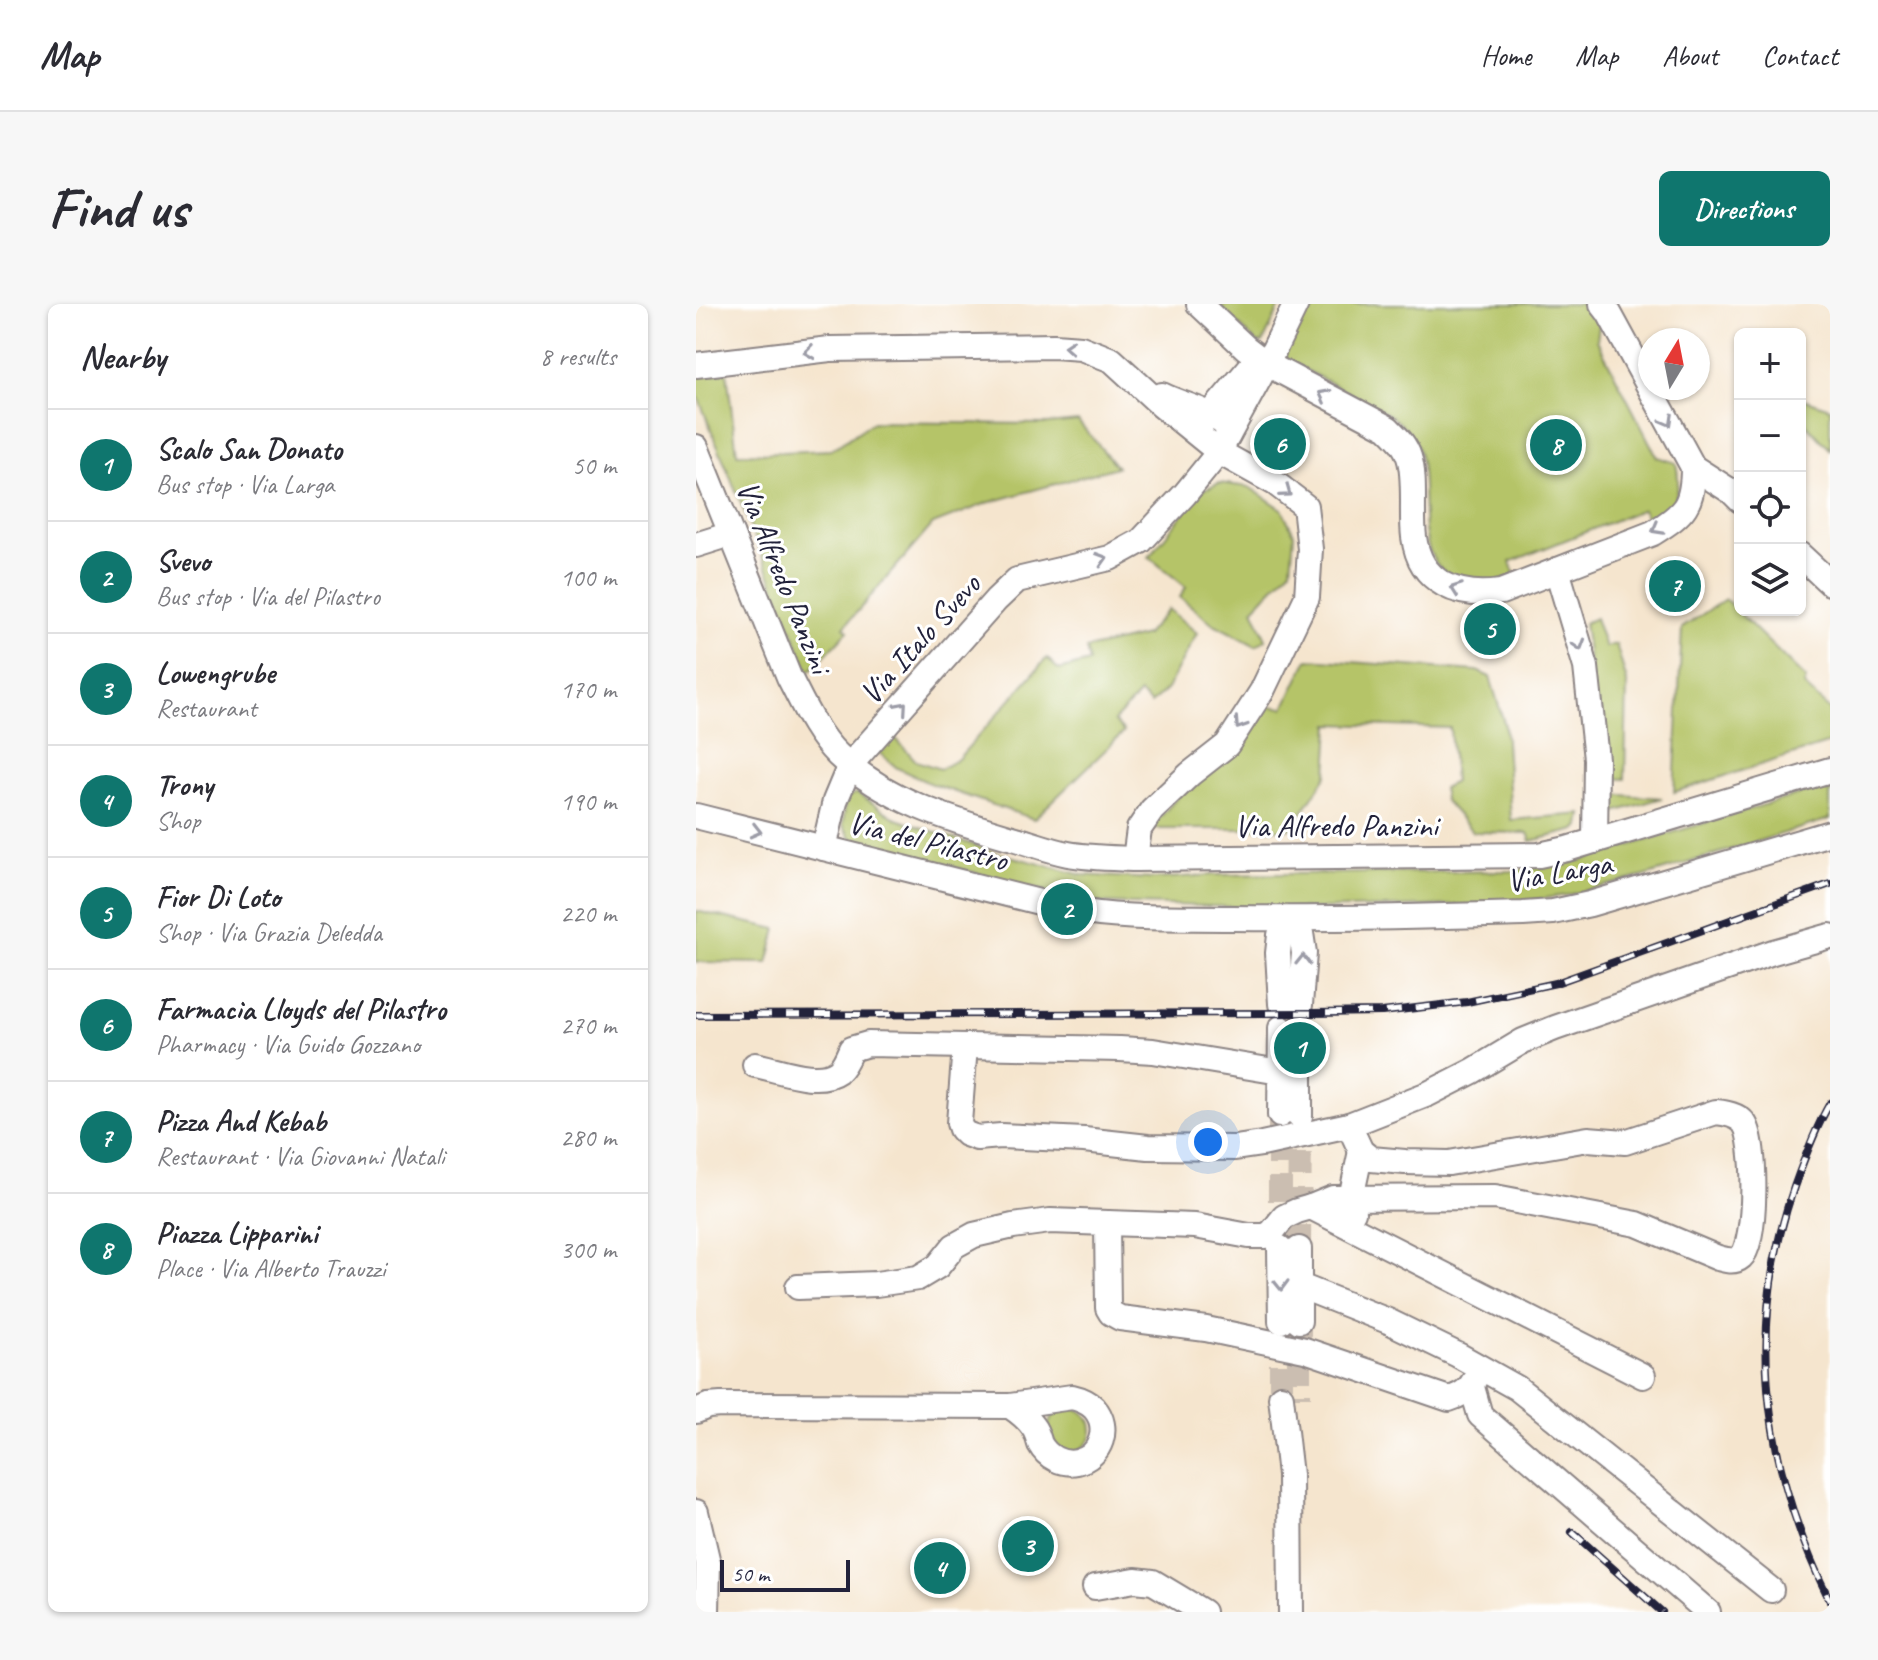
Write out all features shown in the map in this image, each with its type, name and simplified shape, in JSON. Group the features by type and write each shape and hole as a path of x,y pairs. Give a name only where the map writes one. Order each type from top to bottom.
{"street":[{"path":"1199,304 1262,361 1388,428 1403,442 1410,460 1414,538 1418,553 1430,573 1441,583 1460,592 1482,595 1501,592 1653,533 1672,521 1687,506 1693,488 1693,467 1602,304"},
{"name":"Via Italo Svevo","path":"850,765 1017,580 1110,558 1141,541 1185,494 1223,444 1262,361 1296,304"},
{"path":"696,365 830,349 1081,348 1112,360 1195,433 1223,444 1305,506 1310,549 1307,597 1262,691 1227,745 1152,810 1139,829 1135,859"},
{"name":"Via Italo Svevo","path":"1195,433 1262,361"},
{"path":"1136,382 1174,401 1211,413 1226,425 1223,444"},
{"name":"Via Alfredo Panzini","path":"696,447 774,644 807,714 836,753 888,792 931,812 1065,853 1135,859 1539,855 1830,770"},
{"path":"1693,467 1734,494"},
{"path":"696,545 731,534"},
{"path":"1806,561 1830,583"},
{"path":"1557,570 1586,667 1596,759 1595,841"},
{"path":"820,847 850,765"},
{"name":"Via del Pilastro","path":"696,816 1097,915 1291,919"},
{"name":"Via Larga","path":"1291,919 1553,912 1590,904 1830,833"},
{"path":"1290,1016 1280,1072 1290,1116 1290,1016 1278,953 1280,935 1291,919"},
{"path":"965,1046 959,1123 966,1134 977,1138 1001,1136 1084,1140 1148,1147 1235,1148 1349,1125 1428,1094 1523,1041 1555,1028 1773,952 1830,936"},
{"path":"755,1065 809,1077 828,1076 840,1069 851,1049 868,1044 1142,1050 1280,1072"},
{"path":"798,1287 876,1284 918,1278 938,1266 954,1246 974,1235 1050,1221 1195,1226 1266,1236 1284,1217 1333,1198 1495,1197 1637,1224 1731,1261 1741,1257 1746,1248 1753,1207 1752,1159 1745,1125 1727,1113 1716,1112 1625,1142 1588,1139 1449,1163 1371,1159 1361,1151 1349,1125"},
{"path":"1355,1230 1351,1198 1361,1151"},
{"path":"1311,1207 1643,1376"},
{"path":"1107,1223 1108,1308 1120,1318 1206,1329 1305,1350 1449,1399 1459,1396 1476,1378"},
{"path":"1290,1248 1300,1286 1290,1321 1290,1248"},
{"path":"1300,1286 1388,1321 1458,1355 1476,1378 1480,1415 1708,1612"},
{"path":"1476,1378 1517,1388 1771,1590"},
{"path":"1287,1607 1290,1397"},
{"path":"696,1411 721,1405 1010,1406"},
{"path":"696,1512 708,1563 707,1612"},
{"path":"1095,1587 1135,1580 1153,1582 1203,1612"}],"green space":[{"path":"1218,304 1281,304 1263,343 1257,343"},
{"path":"1308,304 1588,304 1600,319 1597,340 1657,457 1676,463 1677,491 1671,506 1648,522 1643,509 1510,562 1516,577 1482,582 1447,573 1434,560 1427,541 1419,452 1411,435 1384,412 1287,360 1285,353"},
{"path":"727,372 737,454 831,450 873,422 1047,424 1078,421 1117,467 987,503 933,524 844,627 848,631 809,672 696,392 696,377"},
{"path":"1806,400 1830,408 1830,449 1806,424"},
{"path":"1219,483 1249,487 1282,509 1294,534 1291,569 1253,609 1266,639 1256,646 1212,623 1180,597 1186,587 1149,557 1202,490"},
{"path":"1725,599 1734,608 1734,616 1742,616 1806,679 1804,686 1830,710 1830,743 1674,792 1682,628"},
{"path":"1168,609 1197,633 1167,689 1151,704 1140,694 1114,721 1124,732 1034,819 929,783 897,768 876,750 890,732 916,761 940,769 958,759 1047,658 1059,670 1089,662 1086,649 1146,635"},
{"path":"1595,618 1605,647 1616,644 1627,682 1625,779 1604,778 1584,623"},
{"path":"1308,659 1477,671 1490,677 1505,726 1511,820 1582,814 1580,826 1576,830 1531,841 1528,833 1473,832 1444,800 1443,788 1454,782 1450,728 1330,724 1327,775 1291,829 1155,829 1156,822 1261,700 1269,706 1284,708"},
{"path":"1830,785 1830,819 1645,876 1568,895 1503,904 1310,909 1097,903 908,855 860,846 843,825 846,797 857,793 897,819 991,851 1082,875 1153,879 1212,875 1515,871 1582,860"},
{"path":"1608,794 1662,798 1608,814"},
{"path":"696,911 777,929 768,963 696,962"},
{"path":"1070,1408 1085,1415 1092,1430 1085,1445 1070,1452 1055,1445 1048,1430 1055,1415"}],"tunnel":[{"path":"1280,1115 1280,1237"},
{"path":"1299,1249 1300,1116"},
{"path":"1299,1321 1299,1397"},
{"path":"1281,1328 1281,1397"}],"railway":[{"path":"696,1015 1382,1012 1467,1002 1556,983 1830,884"},
{"path":"1830,1103 1794,1187 1779,1240 1770,1293 1766,1345 1769,1397 1777,1449 1807,1551 1830,1601"},
{"path":"1572,1532 1662,1612"}],"place":[{"name":"Farmacia Lloyds del Pilastro","path":"1280,444"},
{"name":"Piazza Lipparini","path":"1556,445"},
{"name":"Pizza And Kebab","path":"1675,586"},
{"name":"Fior Di Loto","path":"1490,629"},
{"name":"Svevo","path":"1067,909"},
{"name":"Scalo San Donato","path":"1300,1048"},
{"name":"Lowengrube","path":"1028,1546"},
{"name":"Trony","path":"940,1568"}]}
